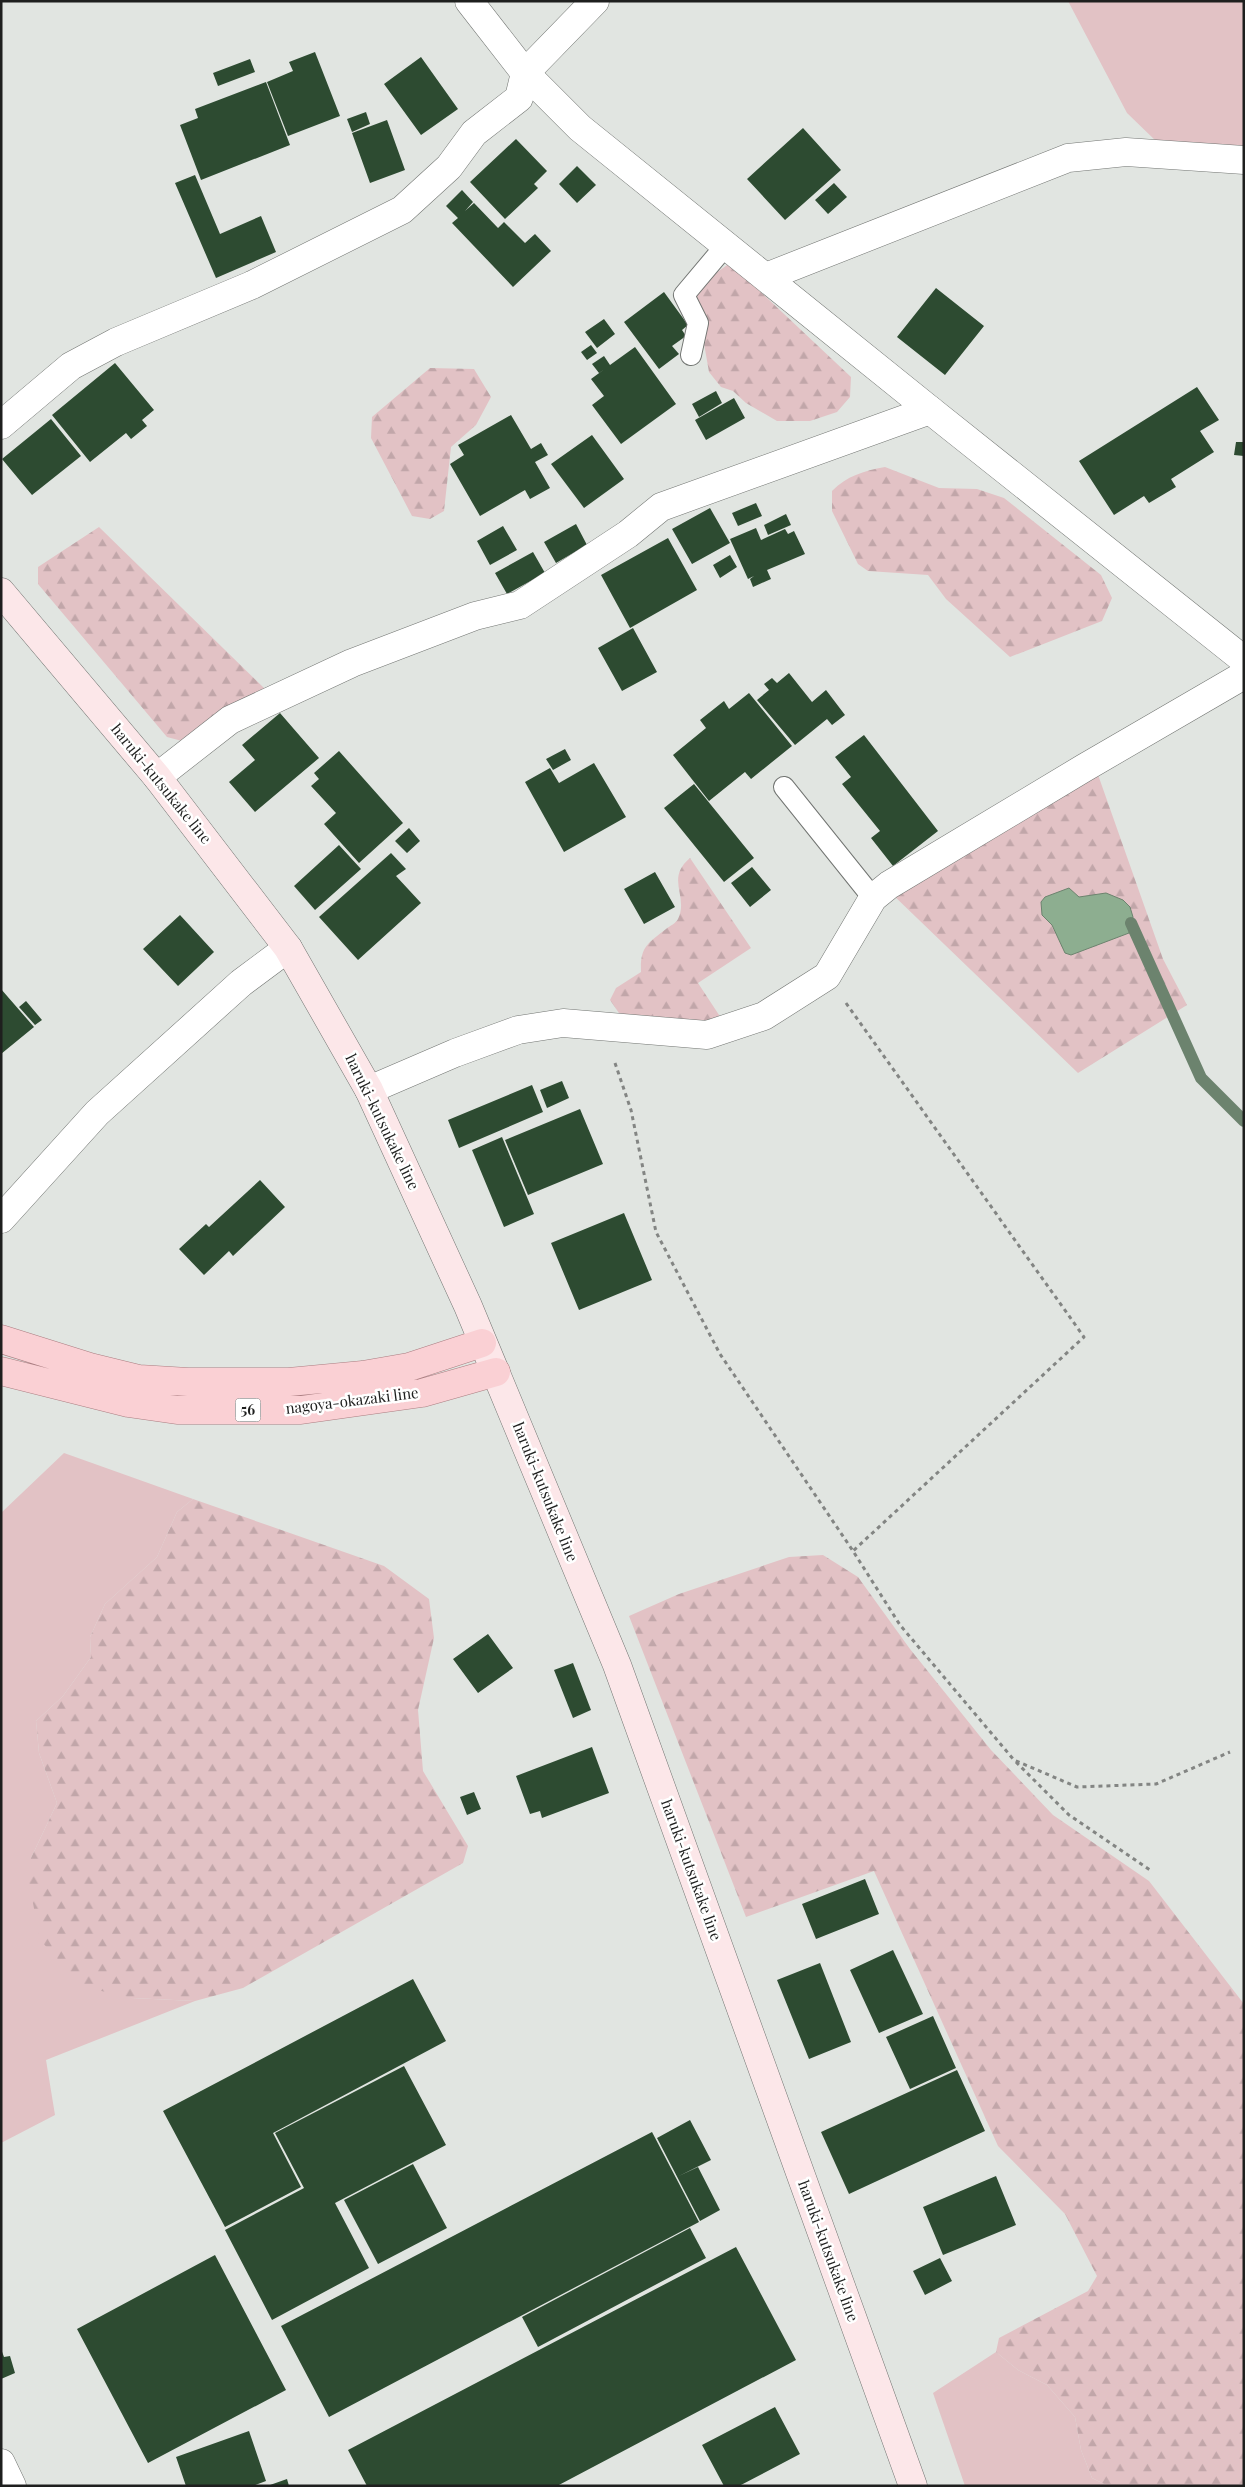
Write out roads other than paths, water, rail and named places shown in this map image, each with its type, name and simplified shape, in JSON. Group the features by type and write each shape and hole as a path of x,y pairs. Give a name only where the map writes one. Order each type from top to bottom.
{"main road":[{"name":"haruki-kutsukake line","path":"1,592 157,777 288,948 369,1090 464,1297 617,1665 913,2486"},
{"name":"nagoya-okazaki line","path":"1,1339 90,1367 139,1379 234,1382 289,1382 363,1375 409,1367 482,1343"},
{"name":"nagoya-okazaki line","path":"1,1371 128,1404 177,1410 301,1410 422,1394 496,1372"}],"street":[{"path":"468,1 525,73 580,128 1244,660"},
{"path":"1,425 71,366 116,342 252,284 402,210 449,167 474,133 519,98 525,73 595,1"},
{"path":"766,277 1068,158 1126,152 1244,160"},
{"path":"157,777 230,720 352,664 475,616 520,606 628,534 661,507 930,410"},
{"path":"369,1090 455,1053 518,1030 564,1023 707,1035 764,1016 827,976 873,898 889,885 1058,783 1244,676"},
{"path":"1,1219 97,1113 241,983 288,948"},
{"path":"1,2463 12,2486"}],"lane":[{"path":"691,355 698,323 684,295 726,245"},
{"path":"784,787 873,898"}],"waterway":[{"path":"1131,923 1201,1078 1244,1121"}]}
